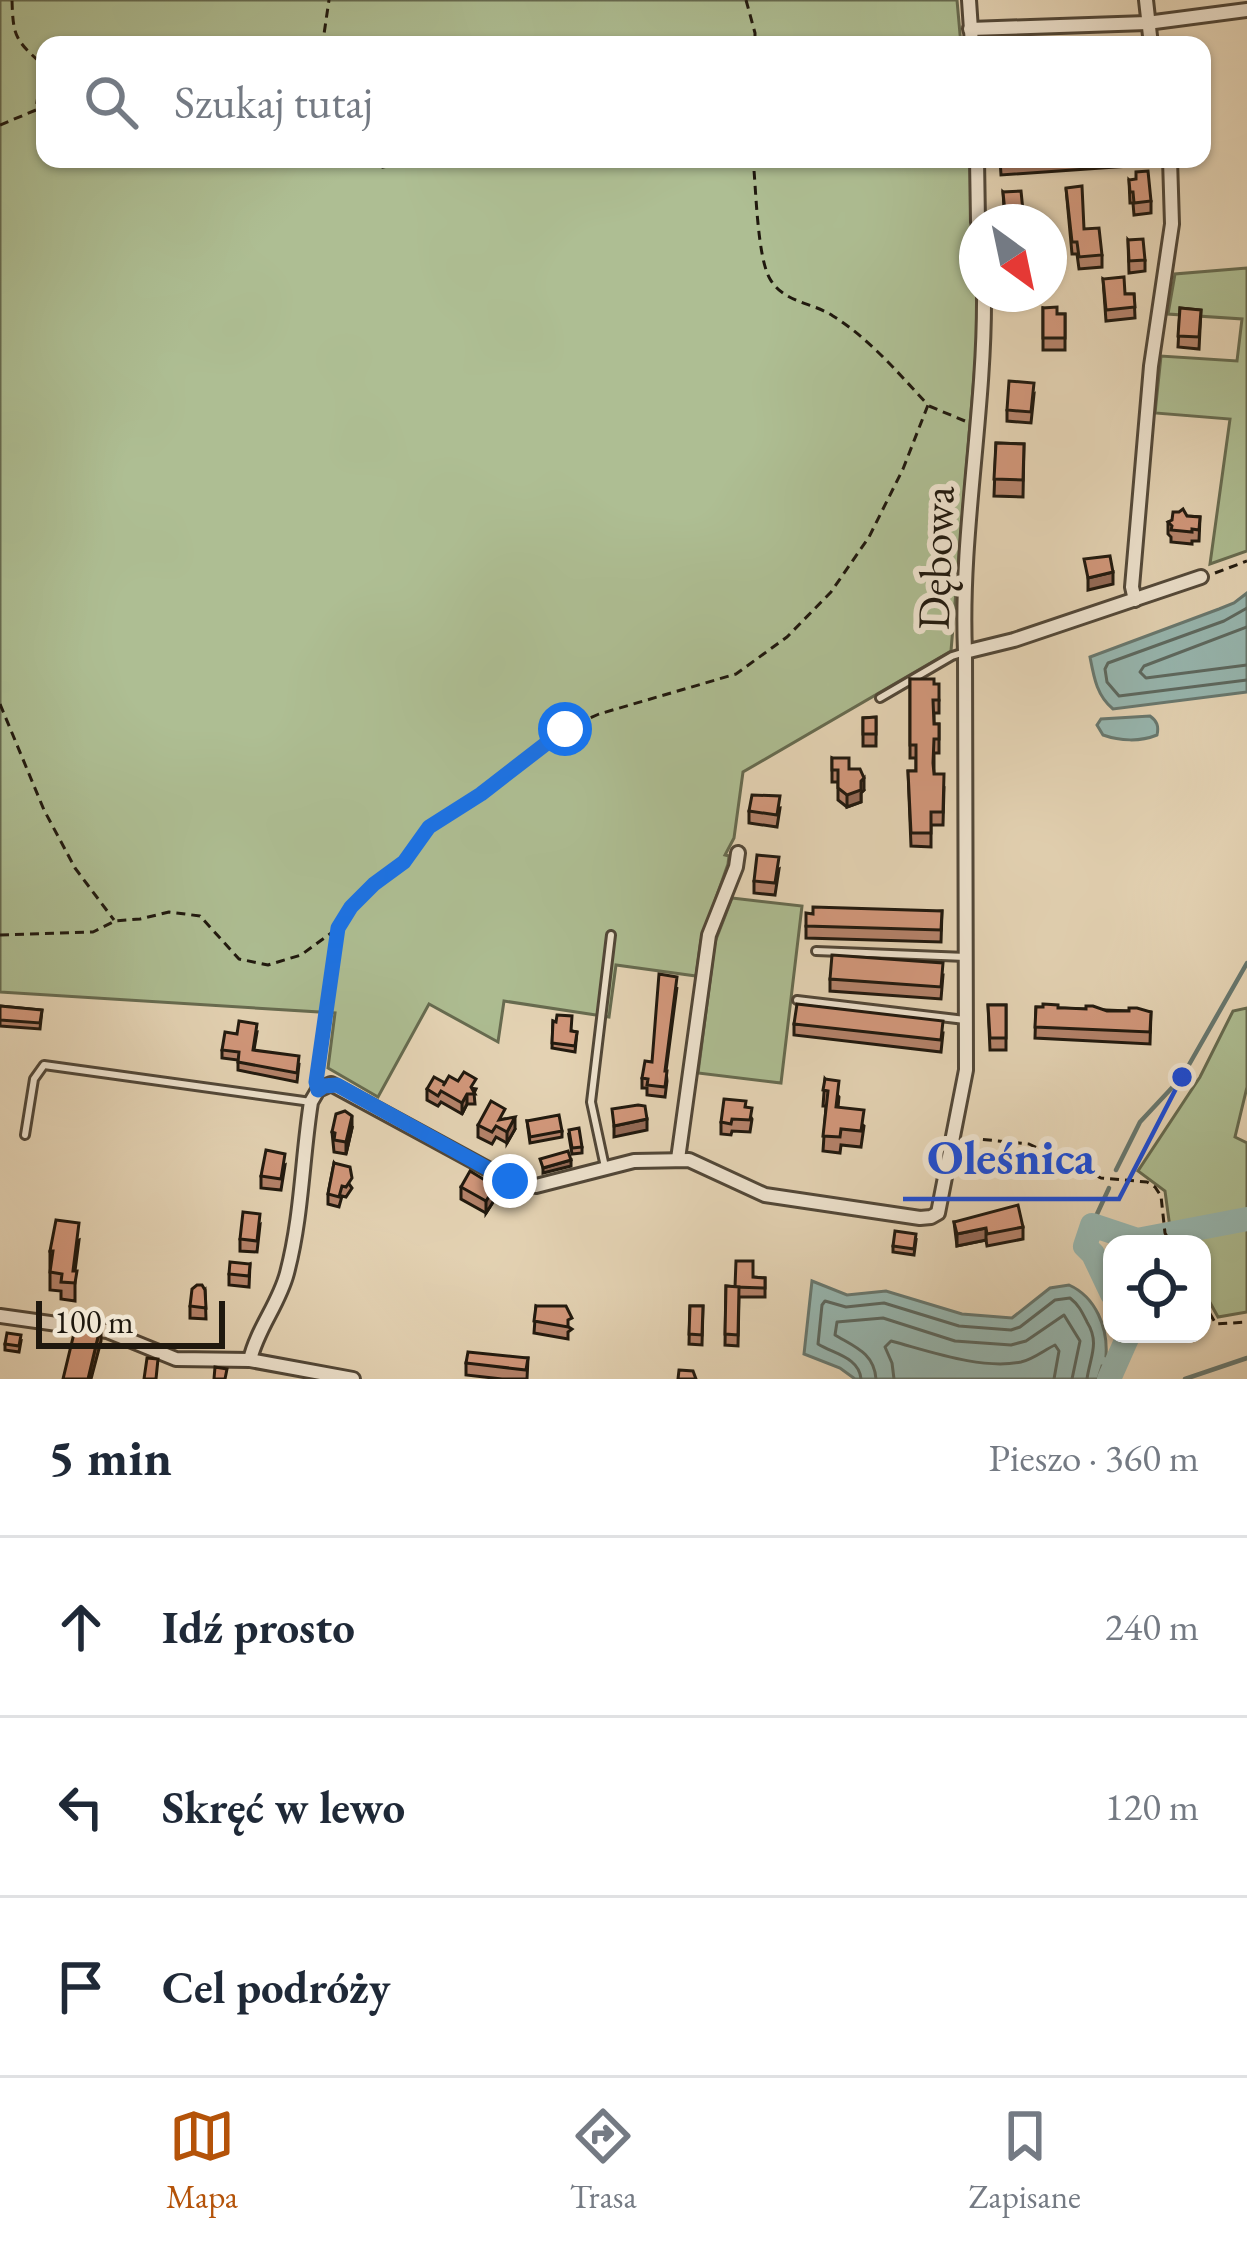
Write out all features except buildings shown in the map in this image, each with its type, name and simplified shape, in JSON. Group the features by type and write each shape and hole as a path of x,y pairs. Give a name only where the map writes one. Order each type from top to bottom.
{"street":[{"path":"969,0 971,36"},
{"path":"1146,0 1149,36"},
{"path":"970,29 1147,22 1247,10"},
{"path":"977,168 978,204"},
{"path":"1135,600 1132,587 1150,366 1172,224 1171,168"},
{"name":"Dębowa","path":"983,312 964,652 1014,640 1201,577"},
{"path":"250,1360 288,1268 314,1096 324,1086 337,1085 510,1181 536,1186 605,1167 678,1160 700,1163 765,1195 926,1219 938,1213 966,1070 964,652"},
{"path":"678,1160 710,935 738,853"},
{"path":"0,1316 107,1331 176,1359 250,1360 353,1379"}],"lane":[{"path":"880,698 964,652"},
{"path":"605,1167 590,1102 611,935"},
{"path":"816,951 965,957"},
{"path":"797,1000 965,1020"},
{"path":"25,1136 34,1079 44,1066 314,1096"}],"path":[{"path":"12,0 13,31 36,59"},
{"path":"321,36 328,0"},
{"path":"746,0 755,36"},
{"path":"0,125 36,110"},
{"path":"754,168 762,249 770,279 789,298 831,314 885,358 928,405 978,427"},
{"path":"314,1096 338,928 351,907 404,862 429,827 481,794 565,729 599,714 736,674 788,637 831,592 869,537 904,469 928,405"},
{"path":"1201,577 1247,561"},
{"path":"0,704 44,810 76,868 115,922"},
{"path":"0,935 93,932 115,922 169,911 200,916 239,959 268,965 301,955 338,928"},
{"path":"954,1136 1029,1144 1101,1178 1155,1186 1161,1196 1166,1235"},
{"path":"1211,1315 1216,1324 1247,1322"}],"green space":[{"path":"0,0 957,0 960,36 36,36 36,168 971,168 973,204 959,204 959,312 979,312 951,651 743,772 734,838 701,940 696,976 616,965 609,1017 504,1001 498,1042 429,1004 378,1097 328,1068 335,1013 0,992"},
{"path":"1247,268 1247,551 1210,564 1230,419 1155,413 1161,356 1237,361 1242,319 1168,314 1175,274"},
{"path":"732,898 802,906 781,1083 698,1073 715,942"},
{"path":"1247,1008 1247,1087 1235,1137 1247,1143 1247,1312 1218,1317 1211,1304 1211,1235 1174,1235 1165,1191 1138,1171 1200,1077 1233,1011"}],"water":[{"path":"1247,593 1247,692 1113,709 1103,698 1090,657 1234,603"},
{"path":"1150,716 1157,724 1157,735 1144,739 1103,735 1097,725 1101,719"},
{"path":"812,1281 847,1295 886,1291 962,1314 1012,1318 1050,1288 1069,1285 1093,1305 1103,1328 1106,1356 1112,1359 1102,1366 1098,1379 855,1379 804,1354"}],"waterway":[{"path":"1116,1170 1140,1122 1182,1077 1247,963"},
{"path":"1092,1225 1109,1188"},
{"path":"1163,1235 1247,1219"},
{"path":"1103,1275 1085,1246 1092,1225 1122,1235"},
{"path":"1109,1379 1125,1343"},
{"path":"1185,1379 1247,1358"}],"place":[{"name":"Oleśnica","path":"1182,1077"}],"route":[{"path":"510,1181 337,1085 318,1090 316,1082 338,928 351,907 404,862 429,827 481,794 565,729"}]}
